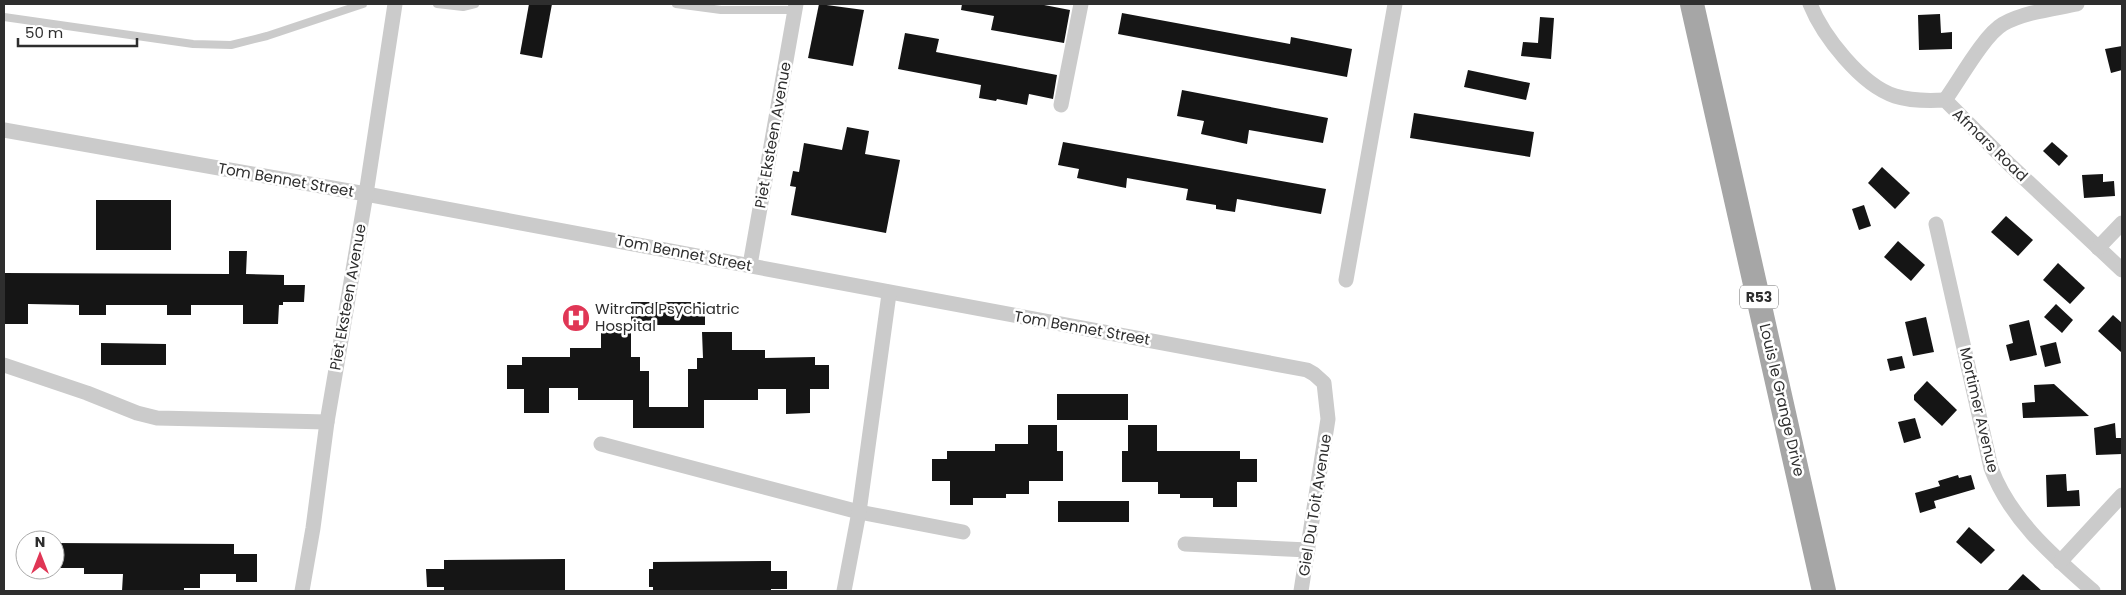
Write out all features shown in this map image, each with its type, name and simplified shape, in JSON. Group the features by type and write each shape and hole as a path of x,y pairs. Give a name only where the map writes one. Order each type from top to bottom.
{"main road":[{"name":"Louis le Grange Drive","path":"1692,4 1824,591"}],"street":[{"name":"Piet Eksteen Avenue","path":"302,591 313,528 327,422 366,194 395,4"},
{"path":"1061,105 1081,4"},
{"path":"1346,280 1395,4"},
{"name":"Afmars Road","path":"1810,4 1820,25 1848,61 1876,87 1895,96 1923,101 1945,100 2122,270"},
{"path":"1945,100 1988,38 2001,25 2016,18 2077,4"},
{"name":"Piet Eksteen Avenue","path":"750,265 796,7"},
{"name":"Tom Bennet Street","path":"4,130 366,194 750,265 890,294 1301,369 1314,374 1324,383 1328,419"},
{"name":"Mortimer Avenue","path":"1936,224 1991,468 2008,504 2020,521 2060,562 2093,591"},
{"path":"2098,248 2122,224"},
{"path":"844,591 859,512 890,294"},
{"path":"4,365 87,393 137,413 157,418 327,422"},
{"name":"Giel Du Toit Avenue","path":"1302,591 1328,419"},
{"path":"601,444 859,512 964,532"},
{"path":"2060,562 2122,495"},
{"path":"1185,544 1308,550"}],"lane":[{"path":"4,17 193,44 231,45 267,36 363,4"},
{"path":"436,4 463,7 475,4"},
{"path":"676,4 721,10 796,7"}],"building":[{"path":"529,4 552,4 542,58 520,54"},
{"path":"819,4 864,10 853,66 808,58"},
{"path":"962,4 1039,4 1070,10 1064,43 991,30 994,16 961,10"},
{"path":"1122,13 1290,44 1291,37 1352,49 1347,77 1118,34"},
{"path":"1940,14 1941,33 1952,32 1952,49 1919,50 1918,15"},
{"path":"1540,17 1554,18 1551,59 1521,56 1523,42 1538,43"},
{"path":"905,33 939,39 936,52 1057,75 1053,99 1029,94 1027,105 997,99 996,101 979,98 981,85 898,69"},
{"path":"2122,46 2122,70 2111,73 2105,49"},
{"path":"1468,70 1530,83 1526,100 1464,87"},
{"path":"1182,90 1328,118 1323,143 1249,130 1247,144 1201,134 1204,121 1177,116"},
{"path":"1414,113 1534,132 1530,157 1410,138"},
{"path":"847,127 869,131 865,154 900,160 886,233 791,215 796,187 790,186 793,171 799,172 804,143 842,150"},
{"path":"1063,142 1326,189 1321,214 1237,199 1235,212 1216,209 1216,205 1186,200 1188,189 1127,178 1126,188 1077,178 1079,169 1058,165"},
{"path":"2052,142 2068,156 2059,166 2043,151"},
{"path":"1882,167 1910,193 1895,209 1868,183"},
{"path":"2103,174 2103,182 2114,181 2115,196 2084,198 2082,175"},
{"path":"96,200 171,200 171,250 96,250"},
{"path":"1864,205 1871,226 1859,230 1852,209"},
{"path":"2006,216 2033,240 2018,256 1991,232"},
{"path":"1898,241 1925,265 1911,281 1884,257"},
{"path":"229,251 247,251 246,274 284,275 284,285 305,285 304,302 283,302 283,305 279,305 278,324 243,324 243,305 191,305 191,315 167,315 167,305 106,305 106,315 79,315 79,305 28,304 28,324 4,324 4,273 229,274"},
{"path":"2058,263 2085,288 2070,304 2043,280"},
{"path":"631,302 705,302 705,325 631,325"},
{"path":"2056,304 2073,320 2062,333 2044,317"},
{"path":"2113,315 2122,323 2122,353 2098,331"},
{"path":"1926,317 1934,352 1913,356 1905,322"},
{"path":"2029,320 2037,355 2010,361 2006,345 2013,343 2009,325"},
{"path":"601,331 631,331 631,357 640,357 640,371 649,371 649,407 688,407 688,369 697,369 697,358 703,358 702,332 732,332 732,350 765,350 765,358 815,357 815,365 829,365 829,389 810,389 810,413 786,414 786,389 758,389 758,400 704,400 704,428 633,428 633,400 578,400 578,388 549,388 549,413 524,413 524,389 507,389 507,365 522,365 522,357 570,357 570,348 601,348"},
{"path":"2056,342 2061,363 2045,367 2040,346"},
{"path":"101,343 166,344 166,365 101,365"},
{"path":"1902,356 1905,368 1890,371 1887,359"},
{"path":"1927,381 1957,410 1942,426 1914,400 1914,395"},
{"path":"2054,384 2089,416 2023,418 2022,403 2035,402 2034,385"},
{"path":"1057,394 1128,394 1128,420 1057,420"},
{"path":"1915,418 1921,438 1904,443 1898,422"},
{"path":"2115,423 2116,438 2122,438 2122,454 2096,455 2094,428"},
{"path":"1028,425 1057,425 1057,451 1063,451 1063,481 1029,481 1029,494 1006,494 1006,498 973,498 973,505 950,505 950,481 932,481 932,459 947,459 947,451 995,451 995,444 1028,444"},
{"path":"1128,425 1157,425 1157,451 1240,451 1240,459 1257,459 1257,482 1237,482 1237,507 1213,507 1213,498 1180,498 1180,494 1158,494 1158,482 1122,482 1122,451 1128,451"},
{"path":"2066,474 2067,491 2079,490 2080,506 2047,507 2046,475"},
{"path":"1958,475 1959,478 1971,475 1975,489 1934,501 1936,508 1920,513 1915,493 1940,486 1938,481"},
{"path":"1058,501 1129,501 1129,522 1058,522"},
{"path":"1969,527 1995,550 1981,564 1956,542"},
{"path":"65,543 234,544 234,554 257,554 257,582 236,582 236,574 200,574 200,588 184,588 184,591 122,591 123,574 84,574 84,568 65,568"},
{"path":"565,559 565,591 444,591 444,587 427,587 426,569 444,569 444,560"},
{"path":"771,561 771,571 787,571 787,589 771,589 771,591 653,591 653,587 649,587 649,569 653,569 653,562"},
{"path":"2023,574 2042,591 2007,591"}],"place":[{"name":"Witrand Psychiatric Hospital","path":"576,318"}]}
